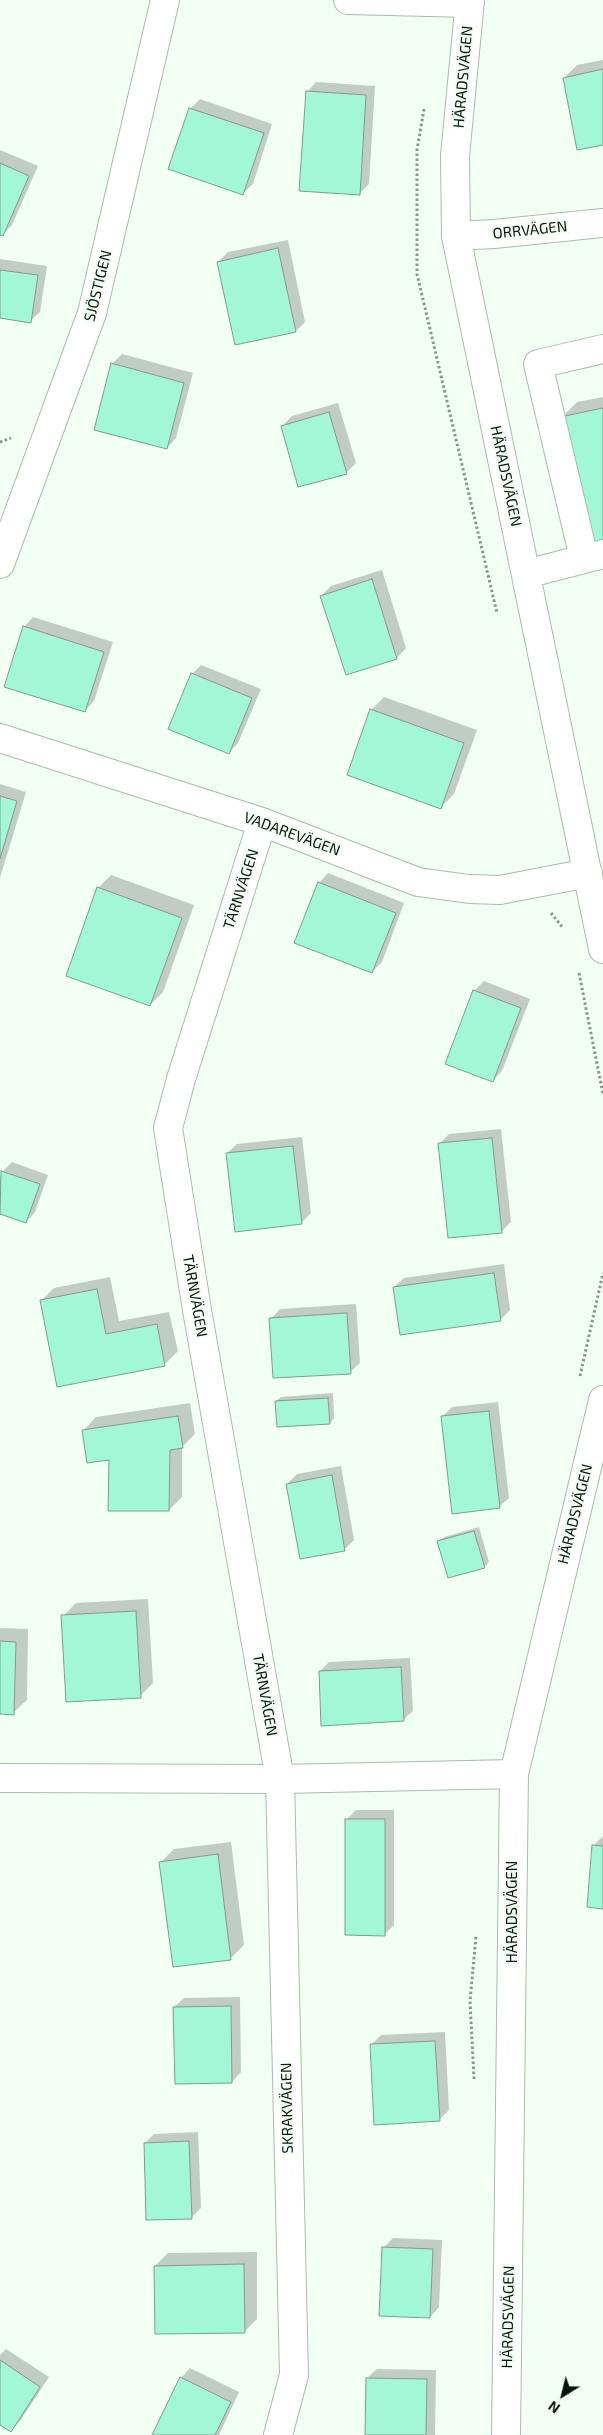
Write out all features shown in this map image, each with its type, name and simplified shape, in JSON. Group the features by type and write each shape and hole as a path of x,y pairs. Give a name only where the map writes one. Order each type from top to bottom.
{"street":[{"name":"SJÖSTIGEN","path":"0,564 92,313 165,0"},
{"path":"348,0 470,2"},
{"name":"HÄRADSVÄGEN","path":"470,2 455,156 456,236 603,949"},
{"name":"ORRVÄGEN","path":"456,236 603,223"},
{"path":"526,574 594,556 538,364 603,349"},
{"name":"VADAREVÄGEN","path":"0,738 262,822 418,882 469,889 500,890 588,873"},
{"name":"TÄRNVÄGEN","path":"262,822 180,1080 168,1128 197,1310 280,1779"},
{"name":"HÄRADSVÄGEN","path":"506,2435 514,1774 603,1400"},
{"path":"0,1778 280,1779 514,1774"},
{"name":"SKRAKVÄGEN","path":"278,2435 294,2375 280,1779"}],"building":[{"path":"603,69 603,145 577,150 563,78"},
{"path":"306,91 366,95 360,195 299,191"},
{"path":"189,108 264,133 243,195 168,169"},
{"path":"0,163 29,176 3,236 0,235"},
{"path":"278,248 296,332 235,345 217,262"},
{"path":"0,270 38,275 31,323 0,318"},
{"path":"111,363 184,383 167,449 94,430"},
{"path":"603,408 603,543 587,546 560,417"},
{"path":"329,412 347,474 298,487 281,426"},
{"path":"372,579 397,659 346,675 320,596"},
{"path":"23,626 104,652 85,712 4,687"},
{"path":"191,673 252,698 229,754 168,729"},
{"path":"370,709 464,743 441,809 347,775"},
{"path":"0,796 17,801 0,859"},
{"path":"318,882 396,913 372,973 294,943"},
{"path":"97,887 182,918 150,1006 66,976"},
{"path":"473,990 521,1008 493,1082 445,1064"},
{"path":"492,1138 502,1233 448,1238 438,1143"},
{"path":"293,1146 302,1224 235,1232 226,1153"},
{"path":"1,1171 40,1184 26,1223 0,1214"},
{"path":"494,1273 501,1321 400,1335 393,1287"},
{"path":"97,1289 106,1334 157,1324 165,1366 57,1387 40,1300"},
{"path":"347,1313 351,1374 273,1378 269,1318"},
{"path":"328,1398 330,1424 277,1427 275,1401"},
{"path":"489,1411 500,1508 452,1514 441,1416"},
{"path":"178,1416 183,1448 170,1450 169,1511 108,1511 109,1460 87,1463 82,1430"},
{"path":"332,1475 345,1551 300,1559 286,1484"},
{"path":"474,1531 485,1568 448,1578 437,1541"},
{"path":"136,1611 141,1698 66,1702 61,1615"},
{"path":"0,1641 16,1642 14,1715 0,1714"},
{"path":"401,1667 404,1721 321,1726 319,1671"},
{"path":"345,1819 385,1819 385,1936 345,1935"},
{"path":"592,1845 603,1846 603,1909 587,1907"},
{"path":"218,1854 231,1960 173,1967 159,1862"},
{"path":"231,2006 232,2083 175,2084 173,2007"},
{"path":"435,2041 440,2121 374,2125 370,2044"},
{"path":"189,2141 192,2219 146,2220 144,2143"},
{"path":"382,2247 433,2249 430,2318 379,2316"},
{"path":"244,2264 245,2333 155,2334 154,2266"},
{"path":"0,2360 40,2387 11,2432 0,2425"},
{"path":"180,2377 231,2402 215,2435 152,2435"},
{"path":"366,2378 427,2379 426,2435 365,2435"}]}
